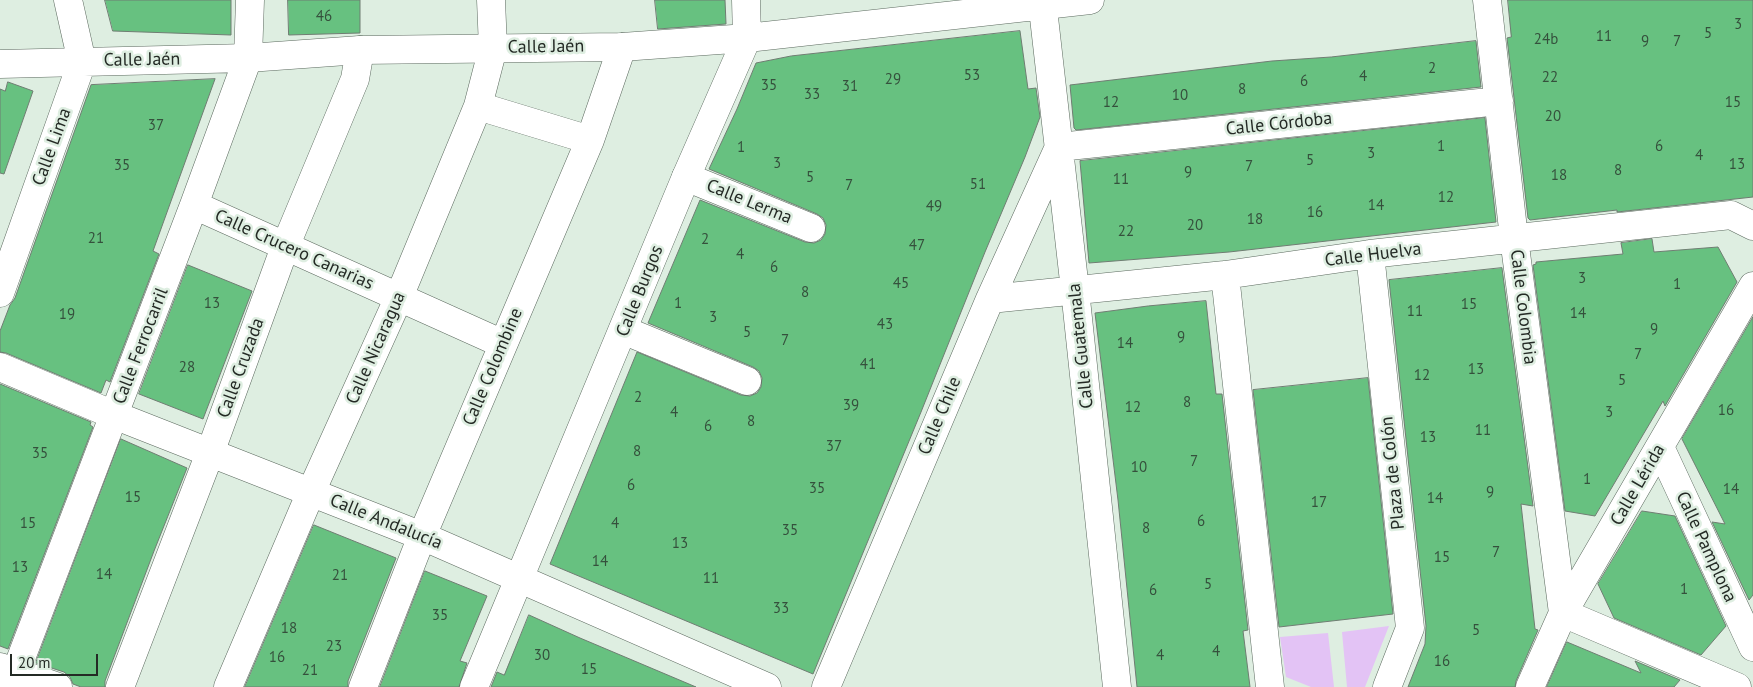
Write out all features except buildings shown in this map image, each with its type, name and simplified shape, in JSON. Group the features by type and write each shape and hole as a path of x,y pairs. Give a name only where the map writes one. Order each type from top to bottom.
{"street":[{"path":"68,0 82,62"},
{"name":"Calle Ferrocarril","path":"9,675 114,415 248,58 250,0"},
{"name":"Calle Nicaragua","path":"228,687 311,492 399,298 478,106 493,48 491,0"},
{"name":"Calle Burgos","path":"474,687 686,177 747,38 746,0"},
{"name":"Calle Jaén","path":"0,64 248,58 360,50 622,46 747,38 1042,3 1090,0"},
{"name":"Calle Colombia","path":"1487,0 1514,238 1563,614"},
{"name":"Calle Guatemala","path":"1042,3 1075,290 1116,687"},
{"name":"Calle Colombine","path":"363,687 422,536 590,140 622,46"},
{"name":"Calle Cruzada","path":"120,687 210,453 285,247 355,79 360,50"},
{"name":"Calle Lima","path":"0,293 82,62"},
{"name":"Calle Córdoba","path":"1059,147 1499,101"},
{"path":"478,106 590,140"},
{"name":"Calle Chile","path":"826,687 990,299 1059,147"},
{"name":"Calle Lerma","path":"686,177 811,228"},
{"name":"Calle Crucero Canarias","path":"194,205 503,344"},
{"name":"Calle Huelva","path":"990,299 1225,275 1370,254 1731,215 1753,226"},
{"name":"Plaza de Colón","path":"1370,254 1410,628 1387,687"},
{"path":"1225,275 1270,687"},
{"name":"Calle Lérida","path":"1530,687 1563,614 1753,286"},
{"path":"623,330 747,381"},
{"name":"Calle Andalucía","path":"0,367 114,415 422,536 768,687"},
{"name":"Calle Pamplona","path":"1660,447 1753,647"},
{"path":"1563,614 1737,687"},
{"path":"9,675 58,687"}],"shaded area":[{"path":"1389,626 1365,687 1347,687 1342,632"},
{"path":"1328,633 1334,687 1311,687 1286,677 1280,637"}]}
